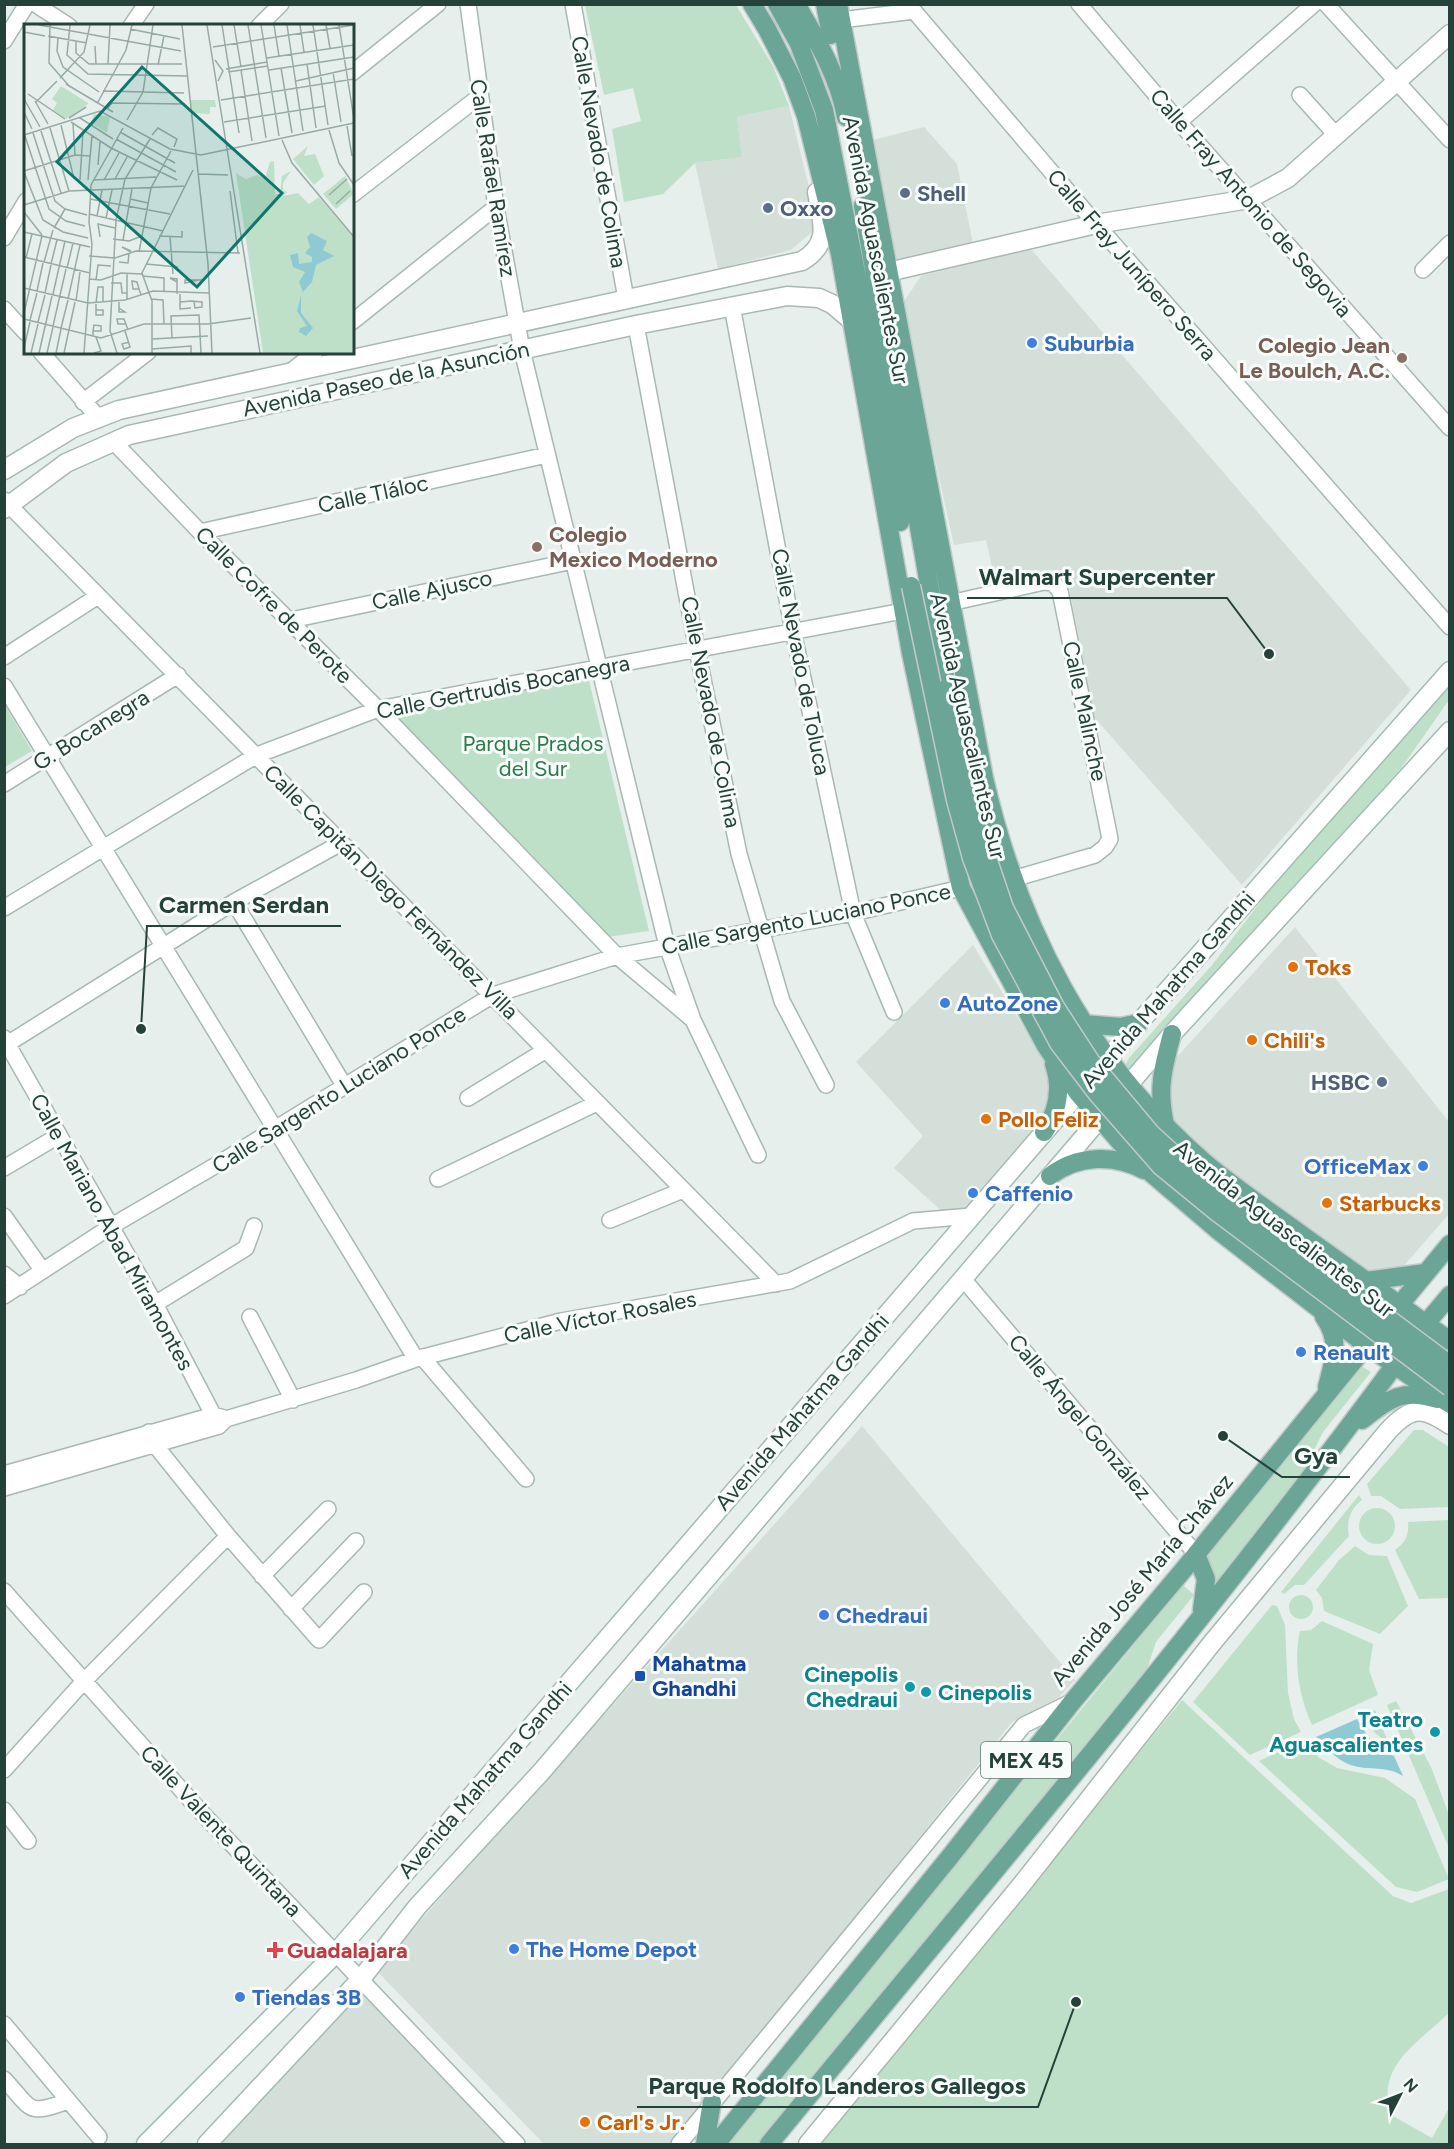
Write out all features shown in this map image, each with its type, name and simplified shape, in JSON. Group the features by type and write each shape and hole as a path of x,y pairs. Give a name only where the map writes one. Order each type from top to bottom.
{"main road":[{"name":"Avenida Aguascalientes Sur","path":"752,4 792,78 806,116 840,254 903,611 962,888 1046,1046 1099,1119 1151,1173 1173,1192 1394,1366 1447,1413"},
{"path":"767,29 768,10 771,4"},
{"name":"Avenida Aguascalientes Sur","path":"777,4 799,44 824,110 873,358 921,642 963,829 1001,935 1059,1043 1098,1094 1161,1166 1216,1211 1449,1387"},
{"name":"Avenida Aguascalientes Sur","path":"796,4 814,35 842,96 916,499 947,688 974,819 1004,908 1055,1007 1090,1061 1151,1134 1197,1176 1449,1365"},
{"path":"825,4 842,96"},
{"name":"Avenida Aguascalientes Sur","path":"837,10 984,778 1025,913 1066,998 1083,1024 1128,1085 1165,1126 1204,1161 1449,1341"},
{"path":"888,272 1096,224 1248,200 1288,178 1449,34"},
{"name":"Avenida Paseo de la Asunción","path":"4,470 38,448 97,416 177,396 288,374 802,261 813,254 822,243 823,226 812,164 814,152"},
{"path":"777,266 787,279 787,296"},
{"name":"Avenida Paseo de la Asunción","path":"6,505 66,463 129,435 636,325 787,296 819,298 832,304 852,321"},
{"name":"Avenida Mahatma Gandhi","path":"146,2145 335,1954 1108,1058 1449,671"},
{"path":"1426,757 1449,716"},
{"name":"Avenida Mahatma Gandhi","path":"207,2145 361,1979 417,1907 550,1763 1172,1034 1449,731"},
{"path":"1083,1024 1121,1027 1139,1023"},
{"path":"1165,1126 1160,1100 1162,1070 1172,1034"},
{"path":"1059,1066 1074,1070 1086,1064 1092,1056 1095,1041"},
{"path":"1044,1132 1055,1112 1059,1090 1056,1067 1046,1046"},
{"path":"1173,1192 1169,1181 1174,1165 1188,1158 1204,1161"},
{"path":"1050,1176 1067,1164 1101,1159 1127,1163 1151,1173"},
{"name":"Avenida José María Chávez","path":"716,2145 1073,1701 1449,1244"},
{"path":"1366,1281 1425,1273"},
{"name":"MEX 45","path":"769,2145 1196,1622 1348,1430 1425,1324 1449,1295"},
{"path":"1316,1306 1331,1327 1335,1342 1335,1358 1325,1396"},
{"path":"1348,1430 1389,1399 1398,1396 1424,1395 1447,1413"},
{"path":"808,2145 1023,1883 1212,1644 1396,1422 1416,1411 1447,1413"},
{"path":"1196,1554 1204,1570 1206,1588 1196,1622 1212,1644"},
{"path":"1153,1674 1176,1689"},
{"path":"705,2145 712,2102"}],"street":[{"path":"4,41 27,4"},
{"path":"35,4 66,24"},
{"path":"132,24 146,4"},
{"path":"261,24 281,4"},
{"path":"354,71 438,4"},
{"name":"Calle Rafael Ramírez","path":"468,4 496,207 516,323 668,946 693,1020 758,1155"},
{"name":"Calle Nevado de Colima","path":"573,4 626,299"},
{"name":"Calle Fray Antonio de Segovia","path":"1079,4 1179,122 1449,428"},
{"path":"1179,122 1314,4"},
{"path":"1326,4 1449,140"},
{"name":"Calle Fray Junípero Serra","path":"837,10 914,11 1096,224 1449,627"},
{"path":"1300,95 1336,135"},
{"path":"354,193 480,96"},
{"path":"4,238 24,204"},
{"path":"354,320 496,207"},
{"path":"1423,270 1449,243"},
{"name":"Calle Nevado de Toluca","path":"732,306 793,631 853,913 894,1012"},
{"path":"4,309 24,332"},
{"name":"Calle Nevado de Colima","path":"636,325 697,650 739,854 782,1001 826,1085"},
{"path":"43,354 97,416"},
{"path":"83,402 145,354"},
{"path":"288,374 313,354"},
{"name":"Calle Cofre de Perote","path":"113,441 200,532 291,620 617,956 693,1020"},
{"name":"Calle Tláloc","path":"200,532 547,455"},
{"name":"Calle Capitán Diego Fernández Villa","path":"6,505 178,675 776,1284"},
{"name":"Calle Ajusco","path":"291,620 573,561"},
{"name":"Calle Malinche","path":"950,603 1044,582 1053,583 1060,591 1110,839 1105,848 1095,855 1013,879"},
{"path":"4,657 98,596"},
{"name":"Calle Gertrudis Bocanegra","path":"4,908 257,755 378,709 903,611"},
{"name":"G. Bocanegra","path":"4,784 178,675"},
{"path":"4,686 419,1358 526,1479"},
{"path":"6,1042 165,947 234,902 341,843"},
{"name":"Calle Sargento Luciano Ponce","path":"4,1296 110,1227 345,1087 493,994 617,956 759,928 853,913 962,888"},
{"path":"234,902 345,1087"},
{"name":"Calle Mariano Abad Miramontes","path":"6,1042 220,1420"},
{"path":"468,1098 546,1050"},
{"path":"438,1179 597,1102"},
{"path":"4,1168 58,1136"},
{"path":"610,1220 683,1190"},
{"path":"4,1216 43,1271"},
{"name":"Calle Víctor Rosales","path":"4,1474 152,1438 293,1400 419,1358 561,1321 790,1281 913,1221 971,1216"},
{"path":"155,1304 246,1248 254,1226"},
{"path":"4,1274 20,1287"},
{"name":"Calle Ángel González","path":"964,1280 1196,1554"},
{"path":"250,1317 293,1400"},
{"path":"152,1438 228,1536 319,1640 364,1592"},
{"name":"Calle Víctor Rosales","path":"4,1488 152,1438"},
{"path":"262,1576 328,1509"},
{"path":"4,1770 84,1682 228,1536"},
{"path":"291,1609 356,1541"},
{"name":"Calle Valente Quintana","path":"4,1591 84,1682 335,1954 518,2145"},
{"path":"679,2145 1024,1725 1073,1701"},
{"path":"4,1810 28,1841"},
{"path":"4,2024 99,2137"},
{"path":"4,2079 32,2108 40,2111 68,2101"}],"shaded area":[{"path":"789,106 817,220 812,232 791,250 718,269 695,163 742,157 737,117"},
{"path":"924,127 957,164 973,244 897,263 869,141"},
{"path":"1030,248 1411,690 1242,885 1094,717 1066,571 995,581 986,540 954,545 901,306 921,276"},
{"path":"1295,927 1449,1122 1449,1214 1401,1269 1376,1273 1367,1270 1243,1181 1204,1151 1170,1119 1167,1072 1175,1059"},
{"path":"973,945 1044,1060 1053,1106 954,1222 894,1168 923,1136 856,1062"},
{"name":"Chedraui","path":"862,1426 1075,1680 1059,1697 1012,1722 673,2144 544,2144 376,1970"},
{"path":"355,1986 506,2144 195,2144"}],"green space":[{"path":"585,5 736,5 773,66 789,106 737,117 742,157 695,163 663,194 624,202 612,129 641,121 633,88 604,95"},
{"name":"Parque Prados del Sur","path":"587,672 649,931 607,937 386,709"},
{"path":"1449,677 1449,700 1402,767 1306,880 1131,1072 1125,1067 1128,1059 1212,965 1278,879"},
{"path":"4,704 32,751 5,767 4,767"},
{"path":"1358,1364 1371,1372 1323,1432 1288,1502 1219,1589 1203,1551"},
{"path":"1414,1430 1423,1430 1449,1447 1449,1507 1400,1509 1381,1496 1371,1496 1367,1484"},
{"path":"1359,1495 1362,1500 1354,1507 1350,1516 1349,1536 1304,1585 1295,1585 1284,1594 1281,1592"},
{"path":"1377,1508 1389,1514 1395,1526 1389,1538 1377,1544 1365,1538 1359,1526 1365,1514"},
{"path":"1449,1520 1449,1598 1419,1599 1395,1550 1406,1538 1408,1522"},
{"path":"1355,1546 1369,1555 1387,1556 1408,1606 1380,1634 1324,1611 1322,1598 1316,1590 1339,1560"},
{"path":"1183,1585 1194,1595 1156,1642 1143,1681 767,2144 726,2144"},
{"path":"1301,1595 1310,1598 1313,1607 1310,1616 1301,1619 1292,1616 1289,1607 1292,1598"},
{"path":"1272,1605 1277,1606 1285,1625 1288,1693 1294,1719 1301,1732 1250,1755 1193,1702"},
{"path":"1322,1621 1373,1644 1369,1670 1378,1695 1312,1725 1298,1679 1298,1643 1300,1631 1311,1630"},
{"path":"1182,1700 1393,1896 1411,1903 1449,1889 1449,2013 1402,2057 1389,2083 1388,2098 1391,2115 1432,2138 1449,2108 1449,2144 820,2144"},
{"path":"1396,1701 1431,1767 1449,1815 1449,1848 1387,1705"},
{"path":"1375,1710 1389,1744 1375,1733 1363,1716"},
{"path":"1305,1740 1318,1757 1337,1768 1385,1778 1415,1799 1449,1879 1417,1892 1396,1887 1259,1761"}],"water":[{"path":"1357,1719 1372,1741 1394,1756 1403,1776 1389,1770 1362,1768 1348,1764 1335,1756 1316,1737"}],"place":[{"name":"Shell","path":"905,193"},
{"name":"Oxxo","path":"768,208"},
{"name":"Suburbia","path":"1032,343"},
{"name":"Colegio Jean Le Boulch, A.C.","path":"1402,358"},
{"name":"Colegio Mexico Moderno","path":"537,547"},
{"name":"Walmart Supercenter","path":"1269,654"},
{"name":"Toks","path":"1293,967"},
{"name":"AutoZone","path":"945,1003"},
{"name":"Carmen Serdan","path":"141,1029"},
{"name":"Chili's","path":"1252,1040"},
{"name":"HSBC","path":"1382,1082"},
{"name":"Pollo Feliz","path":"986,1119"},
{"name":"OfficeMax","path":"1423,1166"},
{"name":"Caffenio","path":"973,1193"},
{"name":"Starbucks","path":"1327,1203"},
{"name":"Renault","path":"1301,1352"},
{"name":"Gya","path":"1223,1436"},
{"name":"Chedraui","path":"824,1615"},
{"name":"Mahatma Ghandhi","path":"640,1676"},
{"name":"Cinepolis Chedraui","path":"910,1687"},
{"name":"Cinepolis","path":"926,1692"},
{"name":"Teatro Aguascalientes","path":"1435,1732"},
{"name":"The Home Depot","path":"514,1949"},
{"name":"Guadalajara","path":"275,1950"},
{"name":"Tiendas 3B","path":"240,1997"},
{"name":"Parque Rodolfo Landeros Gallegos","path":"1076,2002"},
{"name":"Carl's Jr.","path":"585,2122"}]}
